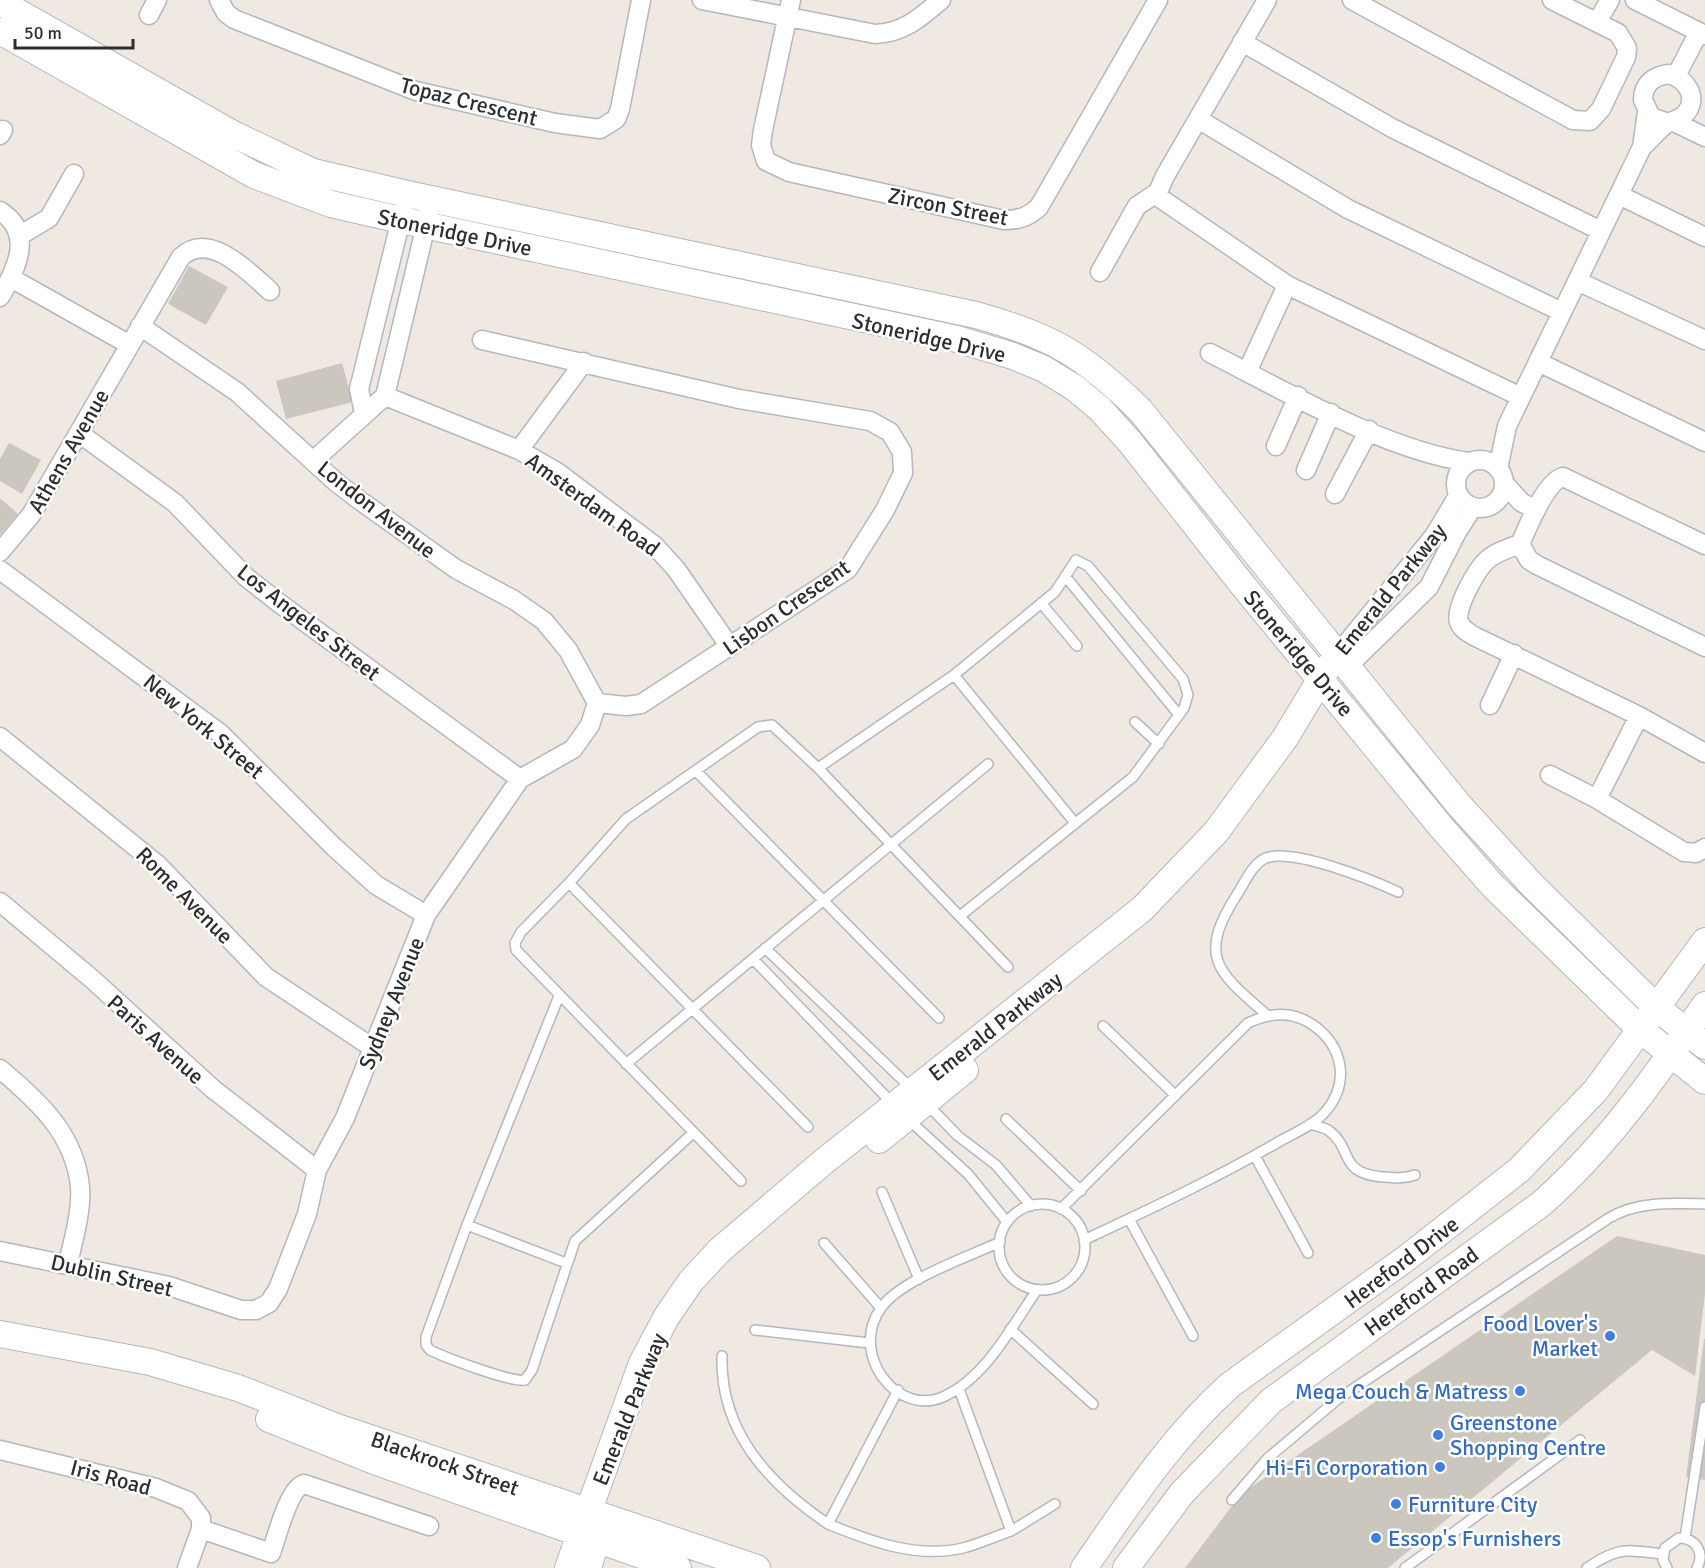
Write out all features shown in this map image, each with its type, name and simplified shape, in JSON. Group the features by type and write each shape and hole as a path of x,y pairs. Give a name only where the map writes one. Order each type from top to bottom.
{"street":[{"name":"Topaz Crescent","path":"219,0 226,13 234,20 416,91 555,123 600,129 616,119 620,109 641,0"},
{"path":"702,0 789,8 863,33 885,34 907,27 941,0"},
{"name":"Zircon Street","path":"789,8 763,130 761,145 766,161 789,172 1004,220 1016,220 1025,218 1039,207 1158,0"},
{"path":"1100,272 1137,206 1158,192 1267,0"},
{"path":"1352,0 1582,122 1596,116 1618,75 1628,48 1618,33 1552,0"},
{"path":"1597,22 1610,0"},
{"path":"1635,0 1702,34 1676,76"},
{"name":"Stoneridge Drive","path":"0,2 232,134 313,172 432,200 976,315 1047,339 1077,355 1101,372 1140,410 1459,805 1532,885 1657,1008 1696,1039"},
{"name":"Stoneridge Drive","path":"0,31 254,175 331,204 957,339 1013,356 1044,369 1075,388 1130,442 1241,583 1442,828 1494,886 1641,1030 1705,1081"},
{"path":"1242,42 1392,128 1601,231"},
{"path":"1642,147 1671,122 1685,115 1691,96 1686,84 1676,76 1669,74 1655,78 1645,88 1642,100 1647,112 1656,120 1671,122 1705,137"},
{"path":"1618,75 1645,88"},
{"path":"1435,457 1473,507 1486,508 1499,499 1508,426 1642,147 1647,112"},
{"path":"1198,119 1348,209 1562,312"},
{"path":"19,236 50,218 74,174"},
{"path":"1158,192 1166,204 1287,285 1521,397"},
{"path":"314,460 338,441 364,413 385,396 413,223 407,194"},
{"path":"1619,195 1705,237"},
{"path":"364,413 359,389 413,223 432,200"},
{"path":"0,211 12,221 19,236 20,255 0,297"},
{"name":"Athens Avenue","path":"0,552 31,515 181,257 196,248 205,248 229,257 270,291"},
{"path":"11,278 130,345"},
{"path":"1577,280 1705,340"},
{"path":"1247,372 1287,285"},
{"name":"London Avenue","path":"140,326 237,392 350,493 448,563 544,621 568,650 597,703"},
{"name":"Lisbon Crescent","path":"482,340 740,399 870,421 882,425 897,441 902,452 903,473 855,561 839,576 641,704 626,706 597,703"},
{"path":"1210,353 1331,413 1435,457 1492,463 1529,506"},
{"path":"519,450 584,362"},
{"path":"1538,362 1705,442"},
{"name":"Amsterdam Road","path":"385,396 519,450 557,472 655,546 676,569 730,646"},
{"path":"1276,446 1298,396"},
{"path":"1306,470 1331,413"},
{"path":"1457,488 1458,473 1508,426"},
{"path":"1335,494 1369,430"},
{"name":"Los Angeles Street","path":"79,433 175,502 246,577 279,603 520,779"},
{"path":"1705,545 1563,477 1552,483 1529,506 1520,544 1528,560 1705,647"},
{"name":"Emerald Parkway","path":"568,1568 592,1526 667,1333 696,1291 735,1251 911,1105 1149,915 1218,850 1288,758 1326,684 1434,536 1457,488"},
{"path":"1494,504 1529,506"},
{"name":"Emerald Parkway","path":"1343,660 1430,587 1457,532 1473,507"},
{"path":"1520,544 1494,555 1482,565 1458,613 1458,619 1466,632 1639,716 1705,753"},
{"name":"New York Street","path":"0,570 221,734 334,848 376,885 426,915"},
{"path":"1490,705 1514,654"},
{"name":"Sydney Avenue","path":"222,1303 241,1310 256,1310 268,1303 278,1290 307,1214 317,1170 345,1118 426,915 520,779 573,749 590,724 597,703"},
{"path":"1597,799 1639,716"},
{"name":"Rome Avenue","path":"0,737 158,865 266,977 373,1048"},
{"path":"1550,775 1597,799 1684,852 1696,853 1705,848"},
{"name":"Paris Avenue","path":"0,902 92,979 213,1089 317,1170"},
{"name":"Hereford Drive","path":"1084,1568 1162,1457 1204,1409 1230,1385 1408,1257 1519,1170 1596,1090 1705,941"},
{"name":"Hereford Road","path":"1126,1568 1182,1493 1247,1423 1340,1349 1541,1204 1596,1151 1635,1105 1671,1054 1696,1039 1705,1005"},
{"path":"0,1068 46,1111 66,1138 80,1187 68,1264"},
{"name":"Dublin Street","path":"0,1251 169,1286 222,1303"},
{"name":"Blackrock Street","path":"0,1334 134,1361 150,1362 238,1388 592,1526 678,1568"},
{"name":"Iris Road","path":"0,1450 167,1492 188,1501 196,1508 201,1518 201,1529"},
{"path":"186,1568 201,1529 269,1561 291,1497 298,1486 303,1484 429,1526"},
{"name":"Emerald Parkway","path":"588,1568 592,1526"},
{"name":"Blackrock Street","path":"592,1526 756,1568"}],"lane":[{"path":"818,768 954,675 1059,587 1076,560 1083,561 1183,679 1188,695 1179,716 1128,782 960,916"},
{"path":"1065,576 1179,716"},
{"path":"1041,603 1077,646"},
{"path":"954,675 1075,823"},
{"path":"1135,722 1158,744"},
{"path":"741,1181 516,950 515,943 521,932 569,883 626,819 765,725 777,728 1008,967"},
{"path":"626,1064 889,843 988,764"},
{"path":"697,772 939,1018"},
{"path":"1266,1014 1238,990 1219,968 1215,957 1215,942 1225,914 1257,864 1266,858 1275,857 1306,861 1344,869 1398,892"},
{"path":"569,883 808,1126"},
{"path":"765,948 911,1105 1007,1222"},
{"path":"753,959 911,1105 996,1165 1031,1206"},
{"path":"559,996 467,1225 426,1337 426,1344 437,1353 499,1375 520,1381 525,1380 532,1370 566,1263 582,1233 693,1133"},
{"path":"1061,1209 1248,1023 1266,1014 1287,1014 1306,1020 1322,1031 1338,1055 1342,1068 1341,1082 1334,1100 1324,1113 1310,1124 1255,1156 1129,1220 1084,1240"},
{"path":"1103,1026 1174,1095"},
{"path":"1006,1119 1081,1191"},
{"path":"1310,1124 1326,1129 1334,1136 1350,1164 1364,1175 1405,1179 1415,1175"},
{"path":"1255,1156 1308,1253"},
{"path":"882,1192 920,1279"},
{"path":"1232,1500 1268,1458 1338,1399 1624,1208 1644,1205 1705,1204"},
{"path":"1044,1205 1061,1209 1078,1225 1084,1240 1082,1264 1075,1275 1064,1284 1052,1289 1037,1290 1023,1286 1011,1277 1003,1265 1000,1242 1007,1222 1017,1212 1031,1206 1044,1205"},
{"path":"1129,1220 1193,1336"},
{"path":"467,1225 566,1263"},
{"path":"1000,1242 898,1289 881,1308 869,1343 876,1370 884,1381 915,1399 928,1401 959,1389 986,1362 1037,1290"},
{"path":"824,1243 881,1308"},
{"path":"1010,1329 1093,1404"},
{"path":"755,1330 869,1343"},
{"path":"722,1356 722,1381 726,1402 752,1453 775,1482 828,1524 878,1544 917,1551 962,1549 1011,1531 1055,1504"},
{"path":"959,1389 1011,1531"},
{"path":"828,1524 898,1390"},
{"path":"1685,1538 1705,1407"},
{"path":"1405,1568 1580,1440"},
{"path":"1663,1554 1673,1540 1685,1538 1699,1549 1700,1562 1697,1568"},
{"path":"1587,1568 1609,1553 1619,1550 1663,1554"},
{"path":"1663,1554 1667,1568"}],"building":[{"path":"189,266 228,287 206,325 168,304"},
{"path":"342,363 353,402 286,419 276,381"},
{"path":"9,443 41,460 22,494 0,481 0,459"},
{"path":"0,498 18,514 0,535"},
{"name":"Greenstone Shopping Centre","path":"1617,1236 1705,1255 1705,1294 1695,1376 1652,1350 1388,1568 1185,1568 1241,1494"},
{"path":"1705,1339 1705,1480 1686,1477"}],"place":[{"name":"Food Lover's Market","path":"1610,1336"},
{"name":"Mega Couch & Matress","path":"1520,1391"},
{"name":"Greenstone Shopping Centre","path":"1438,1435"},
{"name":"Hi-Fi Corporation","path":"1440,1467"},
{"name":"Furniture City","path":"1396,1504"},
{"name":"Essop's Furnishers","path":"1376,1538"}]}
